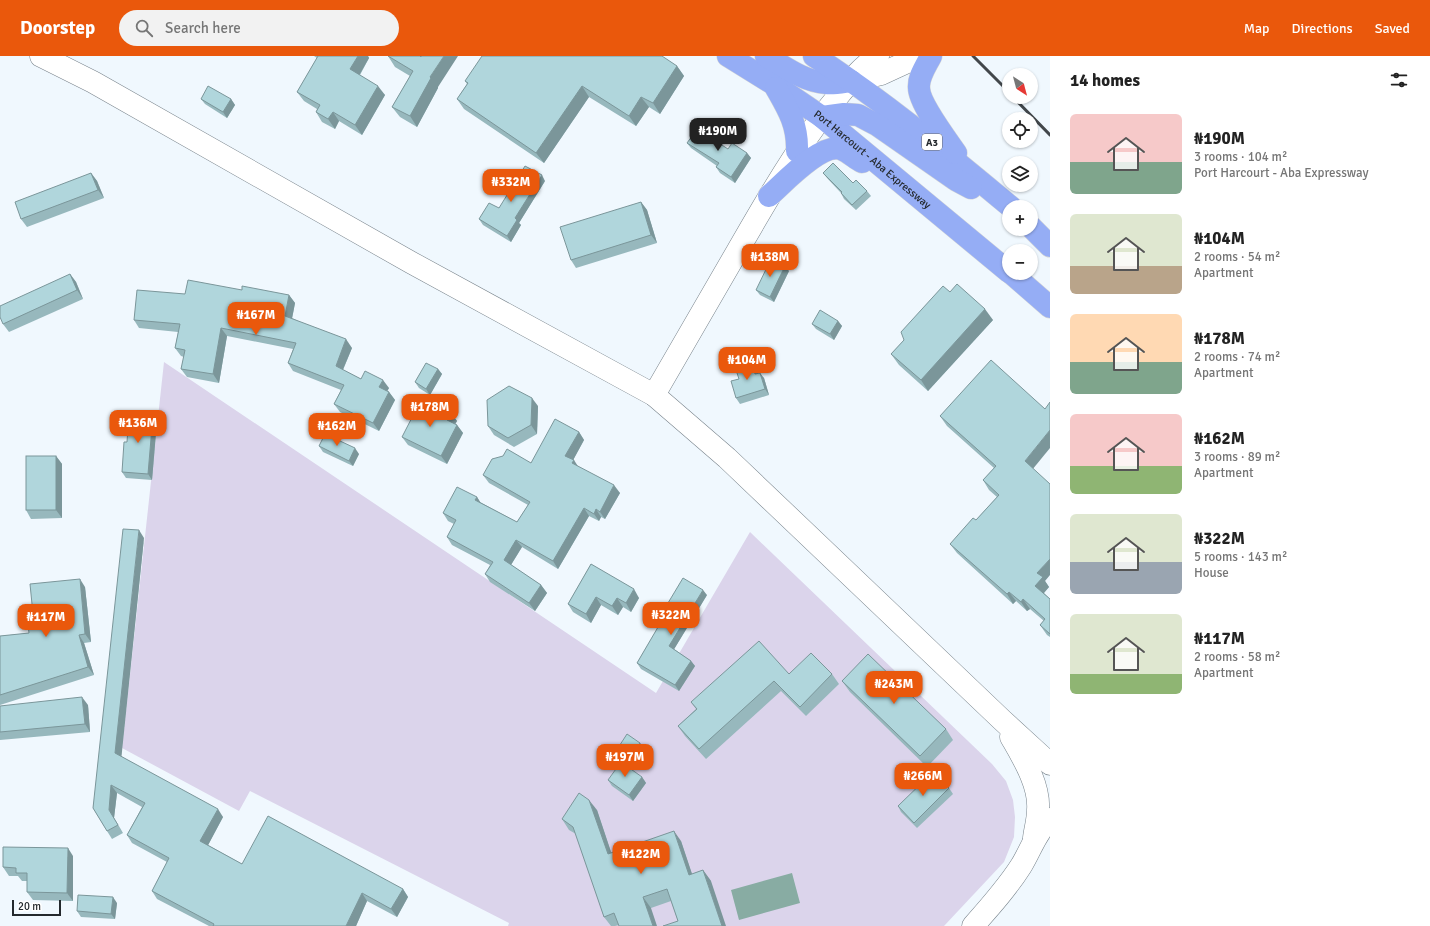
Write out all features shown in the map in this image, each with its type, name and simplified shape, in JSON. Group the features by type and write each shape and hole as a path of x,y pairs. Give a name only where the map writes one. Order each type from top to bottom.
{"highway":[{"name":"Port Harcourt - Aba Expressway","path":"728,56 775,85 822,117 1002,265"},
{"path":"766,56 798,75 814,81 827,83 851,81"},
{"name":"A3","path":"814,56 851,81 925,136 1002,201"},
{"path":"931,56 921,76 919,88 922,98 932,118 971,174"},
{"path":"775,85 789,110 796,129 798,137 797,151"},
{"path":"822,117 844,114 858,115 877,126 956,180 1002,204"},
{"path":"769,196 811,159 822,152 832,149 840,149 852,155 872,169 912,191"},
{"path":"1038,234 1050,246"},
{"name":"Port Harcourt - Aba Expressway","path":"1019,280 1050,307"}],"street":[{"path":"41,56 93,82 412,263 654,395 727,458 1050,764"},
{"path":"654,395 769,196 797,151 851,81 866,64 878,56"},
{"path":"851,81 881,74 920,56"},
{"path":"1002,720 1027,765 1035,786 1038,809 1033,843"},
{"path":"973,926 1005,890 1022,864 1044,824 1050,819"}],"shaded area":[{"path":"164,362 656,693 750,532 992,764 1006,781 1013,800 1015,817 1014,837 1004,862 944,926 508,926 509,923 250,791 239,811 122,748"},
{"path":"792,873 800,903 739,920 731,890"}],"building":[{"path":"318,56 358,56 350,69 378,86 355,125 333,112 328,119 316,112 320,105 297,92"},
{"path":"388,56 444,56 430,77 431,78 410,116 392,107 413,71"},
{"path":"482,56 662,56 677,66 653,103 641,97 629,116 582,86 536,153 457,99 468,83 465,81"},
{"path":"208,86 231,99 223,112 201,99"},
{"path":"697,129 728,149 732,143 747,153 731,177 716,167 719,163 687,143"},
{"path":"833,163 853,183 856,180 867,191 852,205 841,193 842,192 823,173"},
{"path":"525,166 542,175 515,218 517,220 507,236 479,219 489,203 499,208"},
{"path":"91,173 98,190 21,219 15,202"},
{"path":"641,202 651,235 571,260 560,227"},
{"path":"771,259 785,266 770,297 756,290"},
{"path":"70,274 77,290 3,324 0,317 0,306"},
{"path":"188,280 242,290 242,286 289,295 285,316 346,339 336,366 361,379 365,371 383,380 379,387 389,392 373,423 334,404 344,385 288,363 296,343 221,328 213,374 181,369 185,350 175,348 180,324 134,320 137,290 185,294"},
{"path":"957,284 985,309 921,380 891,354 904,340 901,332 943,286 950,292"},
{"path":"820,310 838,321 830,334 812,324"},
{"path":"991,360 1045,409 1050,402 1050,430 1025,461 1050,484 1050,559 1037,573 1043,577 1035,586 1050,599 1050,634 1040,625 1045,619 1023,599 1021,602 1009,592 1007,594 950,544 973,518 976,520 999,495 983,480 996,466 940,416"},
{"path":"751,362 755,374 760,373 765,389 736,398 731,381 739,379 735,367"},
{"path":"426,363 438,369 426,389 415,382"},
{"path":"509,386 532,398 531,425 508,438 488,426 487,400"},
{"path":"422,398 451,413 447,420 457,425 441,456 402,437"},
{"path":"129,413 153,415 148,474 122,472 124,442 127,442"},
{"path":"555,419 579,432 565,456 574,460 572,463 614,485 600,512 596,509 594,514 584,508 553,561 516,540 504,560 541,585 529,603 485,574 493,562 447,537 456,520 443,513 457,487 477,497 475,500 517,522 530,502 483,475 492,459 503,456 507,449 531,463"},
{"path":"325,434 355,448 349,461 319,446"},
{"path":"26,456 56,456 56,510 26,510"},
{"path":"123,529 139,530 115,753 218,809 200,841 242,864 268,816 403,889 391,909 362,893 346,926 213,926 214,924 152,891 169,858 127,835 145,803 111,785 109,810 118,825 107,831 93,808"},
{"path":"591,564 634,589 626,603 617,598 612,606 596,597 586,614 568,604"},
{"path":"683,578 703,590 669,646 691,661 675,685 637,663 668,610 665,608"},
{"path":"80,579 85,634 79,635 88,667 0,695 0,636 29,633 27,615 33,614 30,584"},
{"path":"759,641 789,674 811,653 832,674 800,707 774,681 699,749 678,726 697,709 691,702"},
{"path":"868,654 946,729 920,756 842,681"},
{"path":"82,697 85,724 0,732 0,706"},
{"path":"627,734 640,743 629,760 616,751"},
{"path":"621,762 642,777 629,795 608,780"},
{"path":"933,772 949,788 914,823 898,806"},
{"path":"579,793 589,800 608,854 674,831 689,875 703,870 722,926 663,926 678,921 667,889 643,897 653,926 619,926 614,913 604,917 573,827 562,819"},
{"path":"3,847 68,848 67,893 27,892 27,873 16,873 16,868 3,867"},
{"path":"78,895 113,897 111,914 77,911"}],"railway":[{"path":"973,56 1002,85"},
{"path":"1020,104 1050,135"}]}
